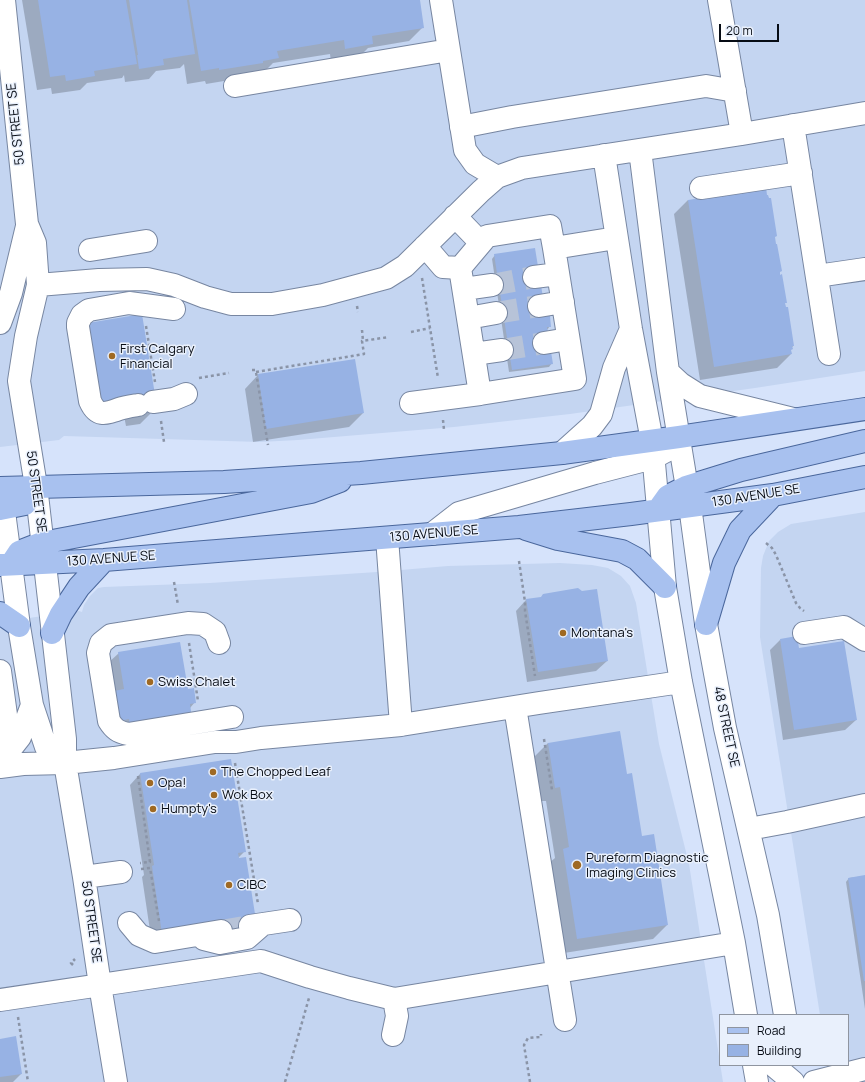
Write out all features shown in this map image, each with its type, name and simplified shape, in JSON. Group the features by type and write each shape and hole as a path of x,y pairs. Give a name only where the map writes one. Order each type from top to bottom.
{"main road":[{"path":"1,495 26,504 36,486 224,482 361,473 562,453 652,449 679,437 865,409"},
{"path":"658,510 668,496 688,496 741,470 865,441"},
{"path":"5,564 19,552 43,553 311,492 361,473"},
{"name":"130 AVENUE SE","path":"688,496 773,494 865,477"},
{"path":"706,624 724,563 740,530 773,494"},
{"name":"130 AVENUE SE","path":"43,553 104,560 519,527 658,510"},
{"path":"519,527 558,539 622,551 637,559 665,587"},
{"path":"52,633 61,614 80,588 104,560"},
{"path":"0,613 19,626"}],"street":[{"name":"50 STREET SE","path":"4,0 8,129 27,224 35,243 38,285 26,336 19,381 36,486 65,739 65,763 116,1082"},
{"path":"441,0 465,150 475,164 498,177"},
{"path":"719,0 742,134"},
{"path":"235,86 449,50"},
{"path":"461,127 512,117 706,86 734,92"},
{"path":"38,285 99,280 147,279 174,285 205,297 231,304 272,304 324,295 386,278 405,266 455,216 498,177 522,168 742,134 865,113"},
{"path":"793,125 829,354"},
{"name":"48 STREET SE","path":"640,150 668,372 688,496 706,624 725,728 768,915 785,1014"},
{"path":"604,155 616,238 652,449 665,587 681,682 734,943 746,1014"},
{"path":"701,188 801,173"},
{"path":"455,216 481,243"},
{"name":"50 STREET SE","path":"0,323 11,293 27,224"},
{"path":"411,403 480,394 575,379 550,226 487,236 481,243 462,279 480,394"},
{"path":"554,248 616,238"},
{"path":"90,250 146,242"},
{"path":"425,246 443,267 462,279 492,284"},
{"path":"817,276 865,270"},
{"path":"534,278 558,274"},
{"path":"539,306 562,302"},
{"path":"174,309 129,303 89,310 82,315 78,323 78,327 90,400 92,407 95,410 100,413 106,413 149,398 174,399 191,386"},
{"path":"468,318 496,313"},
{"path":"562,453 592,426 601,414 614,368 631,329"},
{"path":"544,343 568,339"},
{"path":"474,354 502,350"},
{"path":"668,372 681,384 700,396 793,419"},
{"path":"432,534 459,513 595,473 652,449"},
{"path":"1,495 5,564 19,626 32,705 46,747 65,763"},
{"path":"387,538 401,725"},
{"path":"220,643 215,632 203,624 188,623 111,635 101,643 98,653 109,721 114,728 121,732 128,734 232,717"},
{"path":"804,634 844,627 865,640"},
{"path":"0,671 6,715 4,727 0,735"},
{"path":"0,767 114,758 215,742 236,742 261,738 401,725 681,682"},
{"path":"0,761 20,737 32,705"},
{"path":"515,707 565,1020"},
{"path":"749,828 787,822 865,805"},
{"path":"84,877 121,872"},
{"path":"193,936 220,943 247,938 255,919 290,920"},
{"path":"129,923 139,934 155,942 221,931"},
{"path":"0,1000 261,961 310,977 394,999 734,943"},
{"path":"393,1035 397,1016 394,999"},
{"path":"754,1066 757,1082"},
{"path":"774,1066 793,1082"},
{"path":"794,1066 796,1082"},
{"path":"814,1082 865,1069"}],"path":[{"path":"421,274 438,379"},
{"path":"146,324 149,398"},
{"path":"411,332 430,328"},
{"path":"268,445 254,371 364,354 362,330"},
{"path":"363,341 389,337"},
{"path":"191,386 229,374"},
{"path":"162,424 164,442"},
{"path":"766,542 776,554 796,603 806,612"},
{"path":"519,561 526,602 525,611 535,676"},
{"path":"174,582 178,605"},
{"path":"188,638 199,706"},
{"path":"235,760 255,919"},
{"path":"138,775 150,862 139,863 140,870 150,868 159,925"},
{"path":"285,1082 311,992"},
{"path":"17,1015 28,1082"},
{"path":"530,1082 524,1045 528,1038 541,1036 542,1034"}],"shaded area":[{"path":"0,0 865,0 865,371 570,414 454,427 260,442 64,436 59,440 0,447"},
{"path":"865,512 865,1082 831,1082 828,1066 849,1066 849,1014 820,1014 760,637 761,568 763,556 769,541 778,532 791,524"},
{"path":"560,563 592,565 608,568 621,576 630,586 636,603 659,744 689,864 719,1056 719,1066 721,1066 723,1082 0,1082 0,622 79,611 82,612 84,605 90,596 98,588 104,587 210,583 448,566"}],"building":[{"path":"38,0 126,0 137,64 94,71 95,76 66,81 65,75 50,77"},
{"path":"129,0 187,0 195,54 163,59 164,65 139,69"},
{"path":"189,0 420,0 424,28 372,36 373,44 345,49 344,40 277,51 279,58 263,61 263,63 219,70 219,68 201,71"},
{"path":"766,187 767,195 771,198 777,236 775,237 776,244 782,271 780,272 780,275 782,274 787,303 785,303 786,307 788,307 794,346 792,346 793,349 791,350 792,354 714,367 688,200"},
{"path":"535,248 546,316 550,316 551,327 547,327 553,364 512,370 494,254"},
{"path":"142,314 155,395 155,410 140,413 101,404 88,323"},
{"path":"355,359 364,413 266,429 258,374"},
{"path":"578,588 582,591 597,589 608,661 538,672 526,599 541,597 543,594"},
{"path":"797,636 799,648 844,641 857,720 794,730 780,639"},
{"path":"180,642 188,689 194,688 196,703 190,704 192,719 130,728 129,719 119,721 114,691 124,689 118,652"},
{"path":"620,731 627,774 632,773 642,836 654,834 668,925 577,939 563,849 569,847 560,787 555,788 548,743"},
{"path":"231,759 246,852 238,853 239,858 246,857 255,914 246,936 162,934 152,866 154,865 140,773"},
{"path":"865,875 865,981 864,981 848,878"},
{"path":"16,1036 22,1074 0,1077 0,1039"}],"tunnel":[{"path":"492,285 534,277"},
{"path":"496,313 539,306"},
{"path":"502,350 544,343"},
{"path":"221,931 244,927"}],"place":[{"name":"First Calgary Financial","path":"112,356"},
{"name":"Montana's","path":"563,633"},
{"name":"Swiss Chalet","path":"150,682"},
{"name":"The Chopped Leaf","path":"213,772"},
{"name":"Opa!","path":"150,783"},
{"name":"Wok Box","path":"214,795"},
{"name":"Humpty's","path":"153,809"},
{"name":"Pureform Diagnostic Imaging Clinics","path":"577,865"},
{"name":"CIBC","path":"229,885"}]}
